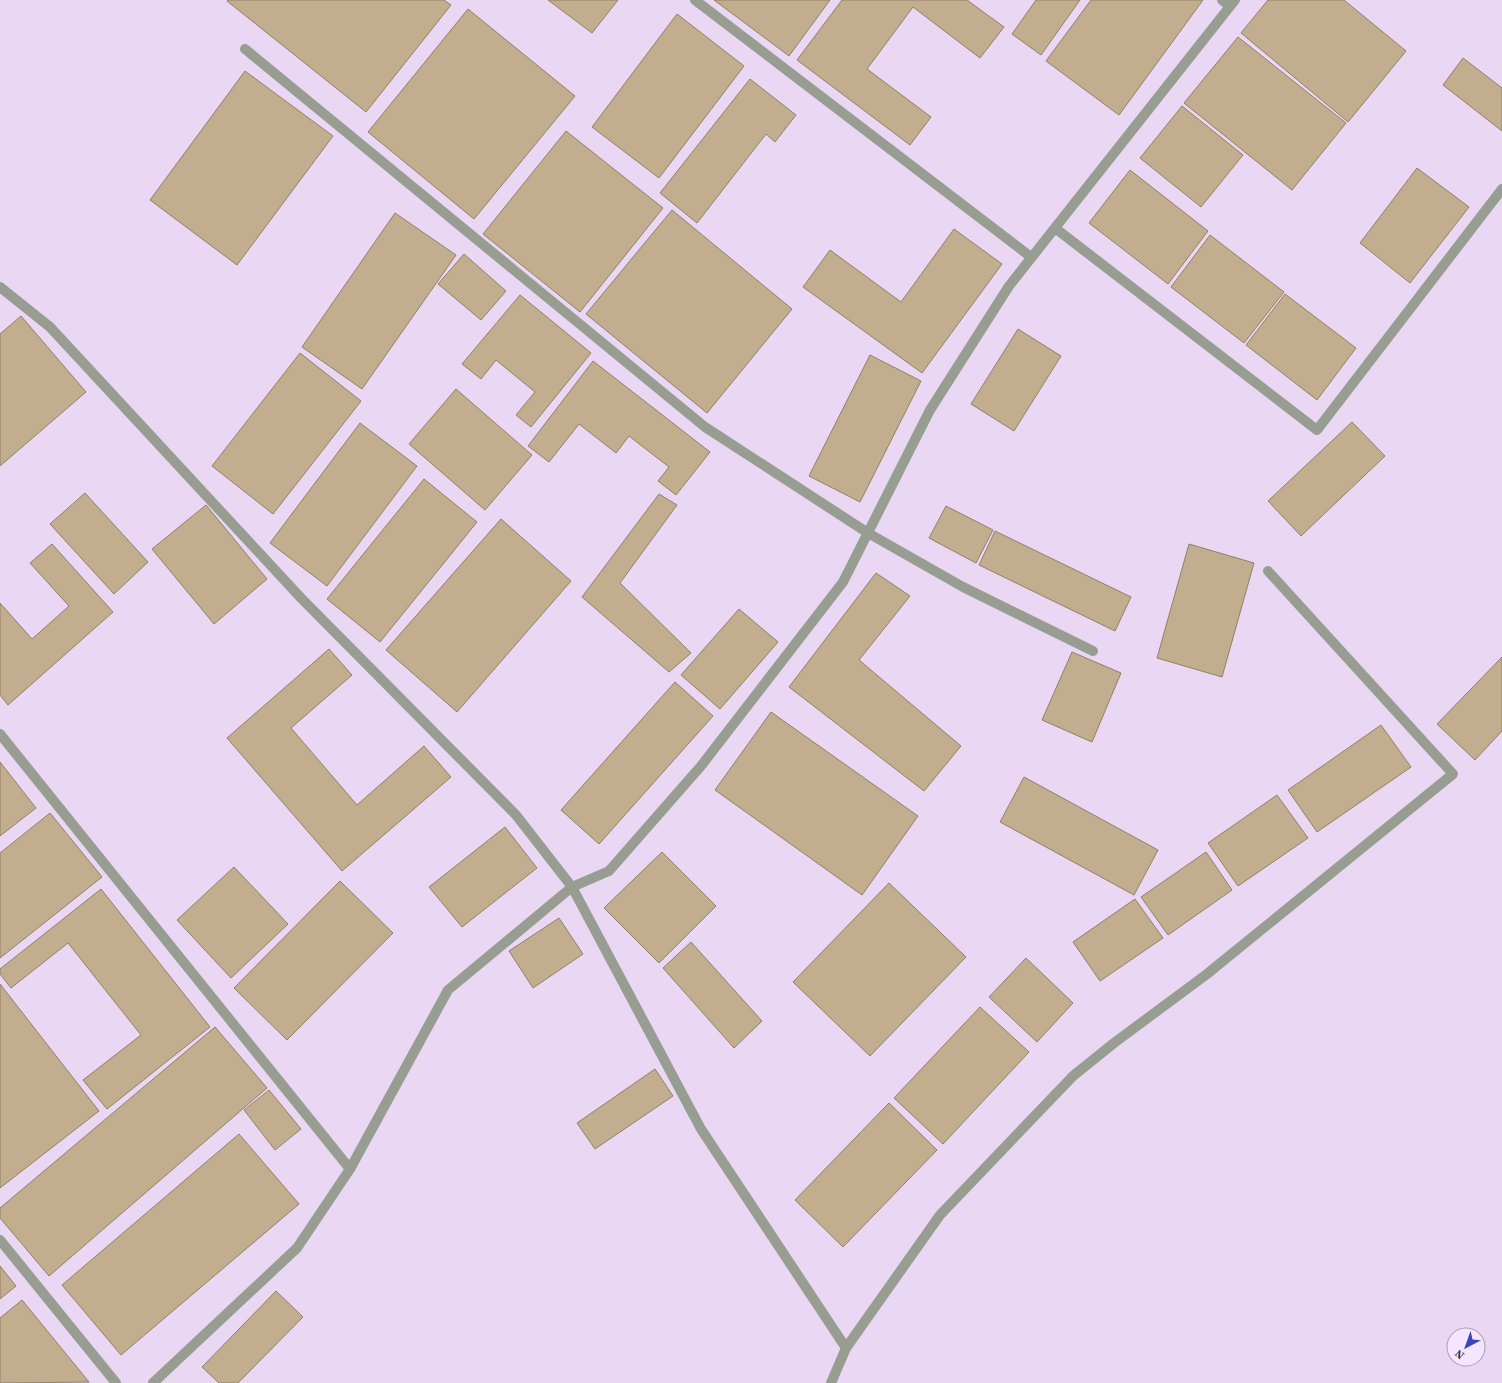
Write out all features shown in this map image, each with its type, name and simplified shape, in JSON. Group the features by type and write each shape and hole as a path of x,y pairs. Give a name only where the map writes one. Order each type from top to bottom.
{"street":[{"path":"695,0 1031,257"},
{"path":"153,1383 297,1248 350,1169 448,990 572,887 609,871 701,766 843,582 930,410 1009,286 1229,2"},
{"path":"245,49 705,427 868,533 963,586 1093,651"},
{"path":"1055,228 1316,430 1502,189"},
{"path":"0,287 50,327 301,598 516,815 572,887 701,1129 846,1348"},
{"path":"831,1383 846,1348 940,1215 1073,1076 1114,1043 1207,974 1453,774 1268,571"},
{"path":"0,734 350,1169"},
{"path":"0,1240 116,1383"}],"building":[{"path":"444,0 451,5 366,112 227,1"},
{"path":"548,0 618,0 592,33"},
{"path":"714,0 830,0 789,56"},
{"path":"842,0 967,0 1004,27 980,58 913,7 867,69 931,117 910,145 797,60"},
{"path":"1036,0 1080,0 1041,55 1012,34"},
{"path":"1091,0 1203,0 1119,115 1046,61"},
{"path":"1268,0 1344,0 1406,51 1348,122 1241,33"},
{"path":"468,9 575,96 474,219 368,132"},
{"path":"677,14 744,66 659,178 592,127"},
{"path":"1238,37 1346,123 1292,190 1184,103"},
{"path":"1463,58 1502,88 1502,131 1443,85"},
{"path":"245,71 333,136 237,265 150,200"},
{"path":"750,79 796,115 775,142 766,134 697,223 660,193"},
{"path":"1182,106 1243,155 1201,207 1140,158"},
{"path":"566,131 663,208 580,312 483,234"},
{"path":"1417,168 1469,207 1410,283 1360,243"},
{"path":"1130,170 1208,231 1168,284 1089,223"},
{"path":"672,210 792,309 707,413 586,314"},
{"path":"395,213 456,255 362,389 302,347"},
{"path":"954,229 1002,264 922,373 803,287 830,250 901,302"},
{"path":"1210,235 1284,292 1244,343 1171,287"},
{"path":"464,254 506,291 481,320 438,284"},
{"path":"1285,294 1356,348 1317,400 1246,345"},
{"path":"520,295 591,353 531,427 516,415 535,392 496,360 481,379 462,364"},
{"path":"21,316 86,392 0,466 0,334"},
{"path":"1018,329 1061,356 1014,431 971,404"},
{"path":"300,353 361,401 273,514 212,466"},
{"path":"870,355 921,381 860,502 809,476"},
{"path":"593,361 710,452 676,495 658,481 669,467 629,436 616,453 579,424 549,462 528,446"},
{"path":"456,389 532,455 485,510 409,444"},
{"path":"1352,422 1385,456 1301,536 1268,501"},
{"path":"360,423 417,466 327,586 270,543"},
{"path":"424,479 477,522 380,642 327,599"},
{"path":"85,493 148,562 114,594 50,524"},
{"path":"659,494 677,505 620,583 691,653 669,672 582,597"},
{"path":"206,505 267,579 214,624 152,549"},
{"path":"946,506 993,530 976,563 929,538"},
{"path":"501,519 571,581 457,712 386,650"},
{"path":"995,531 1131,597 1115,631 979,565"},
{"path":"52,544 113,612 8,705 0,695 0,603 32,639 69,606 30,563"},
{"path":"1189,544 1254,563 1222,677 1157,658"},
{"path":"876,573 910,596 859,660 961,746 924,791 789,687"},
{"path":"739,609 778,642 720,709 681,675"},
{"path":"329,649 352,675 291,728 357,805 424,746 451,777 342,871 227,738"},
{"path":"1072,652 1121,673 1092,742 1042,720"},
{"path":"1502,657 1502,731 1475,760 1437,724"},
{"path":"675,682 713,716 599,844 561,810"},
{"path":"771,712 918,816 862,895 715,790"},
{"path":"1381,725 1411,767 1317,832 1288,790"},
{"path":"0,762 36,808 0,836"},
{"path":"1024,777 1158,850 1134,895 1000,822"},
{"path":"1277,795 1308,838 1238,886 1208,843"},
{"path":"50,813 102,877 0,958 0,853"},
{"path":"505,827 537,868 462,927 429,887"},
{"path":"662,852 716,906 659,963 604,908"},
{"path":"1206,852 1232,890 1168,935 1141,897"},
{"path":"234,867 288,924 231,978 177,920"},
{"path":"340,881 393,933 287,1040 234,988"},
{"path":"889,883 966,957 870,1056 793,982"},
{"path":"101,889 210,1027 107,1109 83,1080 141,1035 68,943 11,988 0,974 0,969"},
{"path":"1135,899 1163,938 1100,981 1073,942"},
{"path":"559,918 583,954 533,988 509,951"},
{"path":"691,942 762,1021 734,1048 663,968"},
{"path":"1026,958 1073,1003 1037,1042 989,997"},
{"path":"0,984 99,1111 0,1188"},
{"path":"980,1007 1029,1052 943,1144 894,1098"},
{"path":"215,1027 267,1088 49,1276 0,1218 0,1208"},
{"path":"655,1069 673,1096 595,1149 577,1123"},
{"path":"269,1090 301,1129 275,1150 244,1110"},
{"path":"889,1103 937,1150 843,1247 795,1200"},
{"path":"239,1134 299,1204 121,1355 62,1285"},
{"path":"0,1266 16,1286 0,1299"},
{"path":"276,1291 303,1317 238,1383 219,1383 202,1367"},
{"path":"22,1300 89,1382 0,1383 0,1318"}]}
